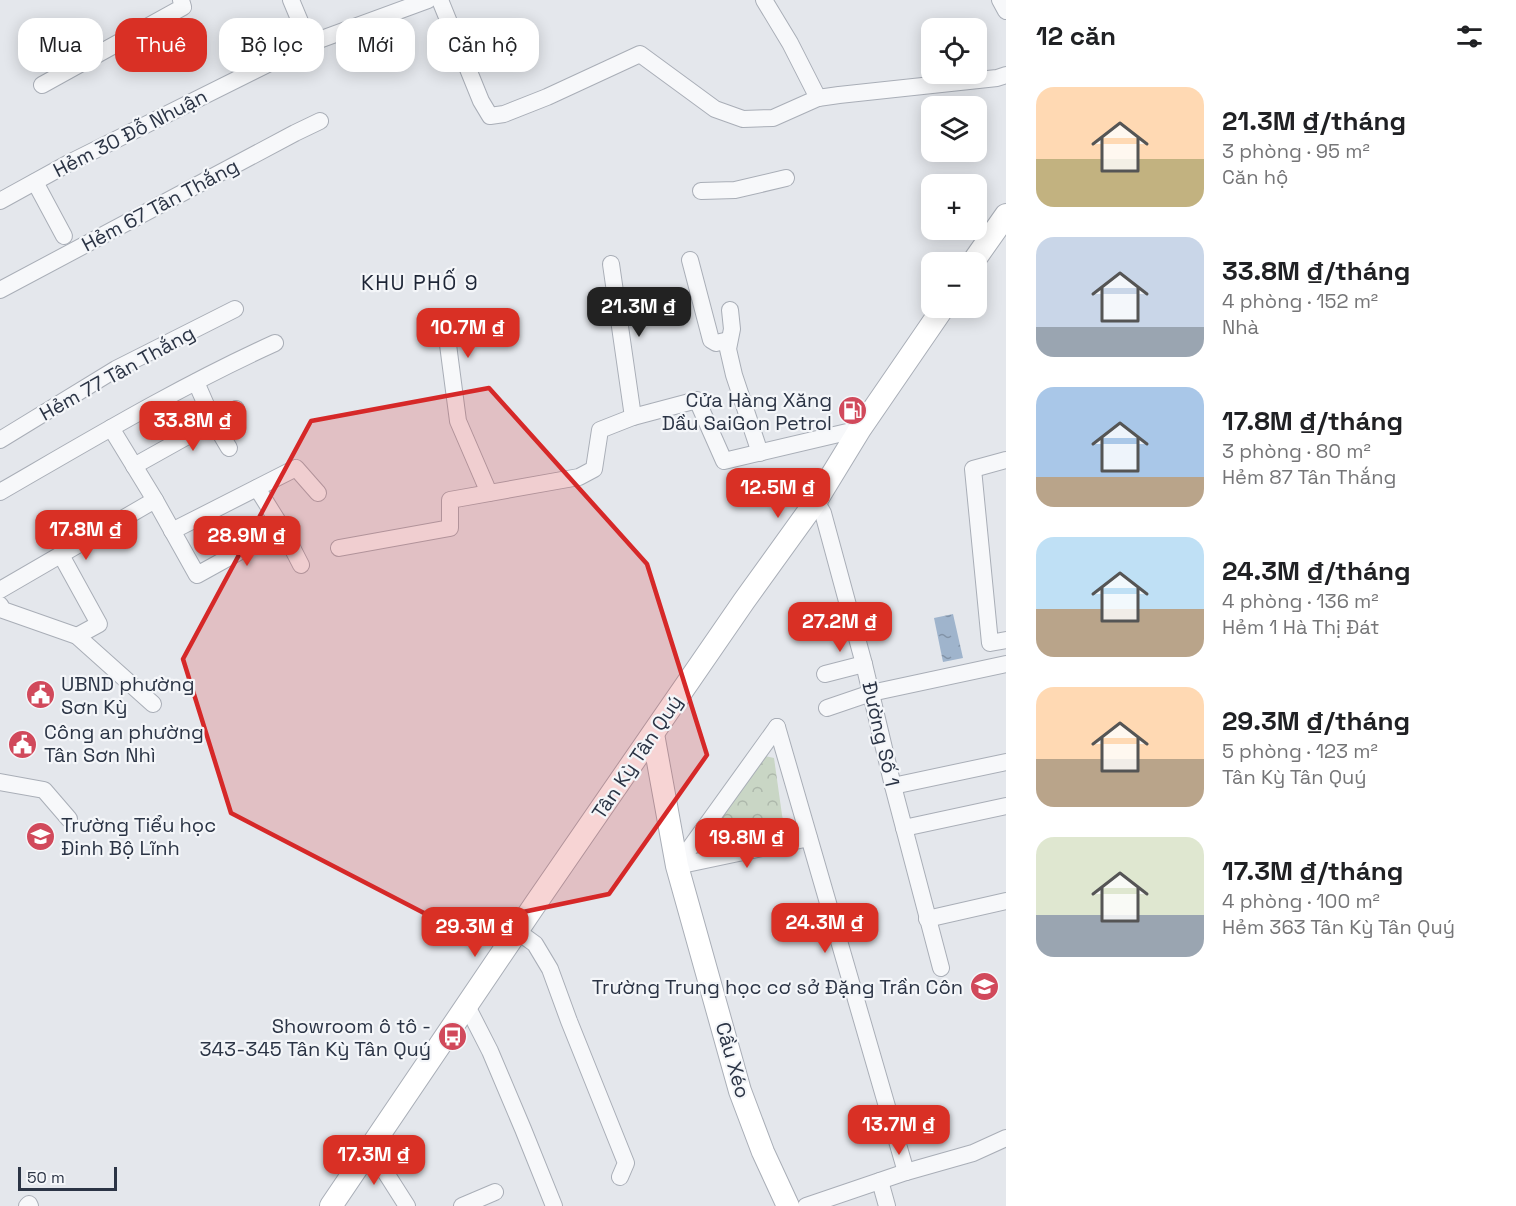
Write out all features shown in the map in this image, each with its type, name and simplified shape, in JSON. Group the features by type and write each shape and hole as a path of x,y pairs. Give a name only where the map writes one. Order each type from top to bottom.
{"main road":[{"path":"980,252 1006,215"},
{"name":"Tân Kỳ Tân Quý","path":"332,1206 466,1006 744,601 816,501 860,429 935,318"},
{"name":"Cầu Xéo","path":"653,734 677,866 740,1091 763,1152 788,1206"}],"street":[{"path":"42,85 183,7 181,0"},
{"path":"291,0 299,18"},
{"name":"Hẻm 30 Đỗ Nhuận","path":"324,38 428,0"},
{"path":"440,0 481,101 490,116 504,114 547,97 640,54 715,109 743,118 759,119 773,118 818,98 839,94 997,78 1006,75"},
{"path":"765,0 818,98"},
{"path":"1000,0 1006,11"},
{"name":"Hẻm 30 Đỗ Nhuận","path":"0,201 252,72"},
{"name":"Hẻm 67 Tân Thắng","path":"0,290 320,121"},
{"path":"701,191 735,190 786,178"},
{"path":"35,182 64,236"},
{"path":"690,260 711,340 716,344 729,340"},
{"path":"611,264 633,417"},
{"name":"Hẻm 77 Tân Thắng","path":"0,440 116,369 235,309"},
{"path":"730,310 732,329 728,349 734,375 760,453"},
{"path":"437,337 447,337 458,421 489,493"},
{"path":"0,492 230,363 275,343"},
{"path":"196,382 228,448"},
{"path":"339,549 450,528 450,501 579,477 594,469 600,430 633,417 697,400 724,461 860,429"},
{"path":"134,466 236,409"},
{"path":"111,428 197,575 282,528"},
{"path":"998,641 973,469 1006,460"},
{"path":"172,531 296,468 318,493"},
{"path":"257,488 282,528 301,565"},
{"path":"0,590 155,500"},
{"name":"Đường Số 1","path":"816,501 823,513 864,664 893,786 941,968"},
{"path":"61,555 99,624 77,636"},
{"path":"0,605 3,610 77,636 153,704"},
{"path":"825,674 864,664"},
{"path":"827,708 871,693 1006,664"},
{"path":"677,866 777,727 906,1172"},
{"path":"893,786 1006,762"},
{"path":"0,782 45,790 69,819"},
{"path":"904,828 1006,806"},
{"path":"677,866 809,838"},
{"path":"927,919 1006,901"},
{"path":"518,931 535,945 550,969 626,1163 620,1177"},
{"path":"466,1006 490,1051 554,1206"},
{"path":"806,1206 906,1172 973,1153 1006,1138"},
{"path":"370,1148 407,1206"},
{"path":"880,1181 887,1206"},
{"path":"462,1206 495,1192"}],"highlighted area":[{"path":"489,388 647,564 707,755 609,894 451,927 231,813 183,659 311,421"}],"green space":[{"path":"765,756 774,758 784,829 778,842 702,853 698,846"}],"water":[{"path":"953,614 963,658 943,662 934,618"}],"place":[{"name":"Cửa Hàng Xăng Dầu SaiGon Petrol","path":"853,411"},
{"name":"UBND phường Sơn Kỳ","path":"40,695"},
{"name":"Công an phường Tân Sơn Nhì","path":"23,744"},
{"name":"Trường Tiểu học Đinh Bộ Lĩnh","path":"40,836"},
{"name":"Trường Trung học cơ sở Đặng Trần Côn","path":"984,987"},
{"name":"Showroom ô tô - 343-345 Tân Kỳ Tân Quý","path":"452,1037"}],"district":[{"name":"KHU PHỐ 9","path":"420,282"}]}
